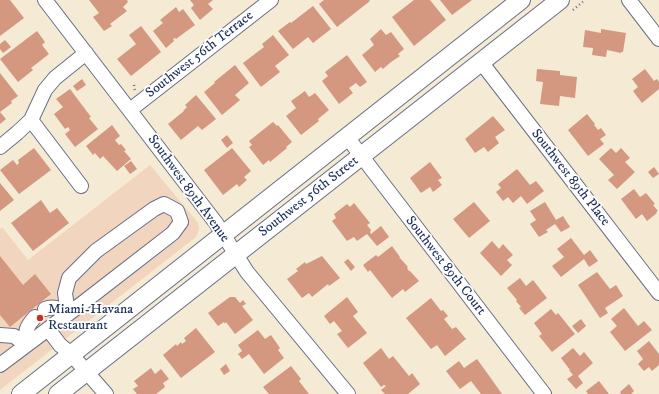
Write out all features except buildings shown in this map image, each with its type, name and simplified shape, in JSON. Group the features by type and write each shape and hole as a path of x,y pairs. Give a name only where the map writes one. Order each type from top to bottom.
{"main road":[{"name":"Southwest 56th Street","path":"21,394 521,0"},
{"name":"Southwest 56th Street","path":"58,394 560,0"}],"street":[{"name":"Southwest 89th Avenue","path":"45,0 224,234 247,272 348,394"},
{"name":"Southwest 56th Terrace","path":"130,110 271,0"},
{"path":"629,0 659,39"},
{"path":"0,147 31,120 45,90 59,73 86,53"},
{"name":"Southwest 89th Place","path":"481,62 659,293"},
{"path":"31,120 81,186"},
{"name":"Southwest 89th Court","path":"347,137 544,394"},
{"path":"0,365 68,314 173,233 181,222 177,211 164,204 154,208 96,251 69,278 64,293 68,314"},
{"path":"26,345 25,334 27,325 40,313 50,306 56,307 68,314"},
{"path":"48,329 60,345 72,354 106,394"},
{"path":"0,335 14,336 26,345"}],"shaded area":[{"path":"150,165 198,223 199,228 196,237 0,390 0,229 2,227 28,260"}],"place":[{"name":"Miami-Havana Restaurant","path":"40,318"}]}
